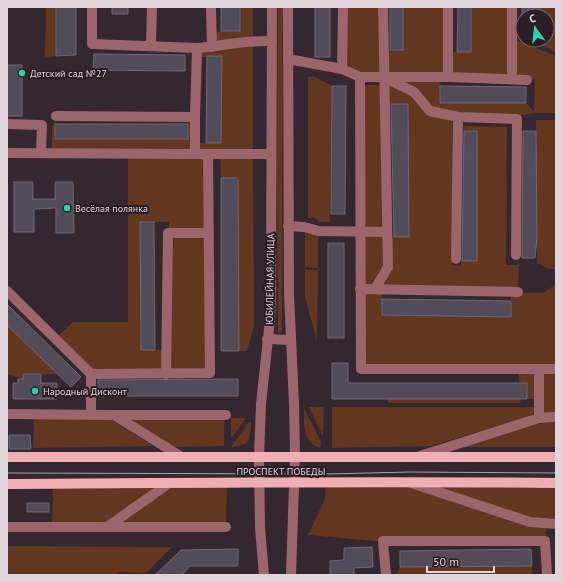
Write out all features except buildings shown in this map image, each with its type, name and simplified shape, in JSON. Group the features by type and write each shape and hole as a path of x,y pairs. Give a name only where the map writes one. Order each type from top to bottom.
{"main road":[{"name":"ПРОСПЕКТ ПОБЕДЫ","path":"7,457 556,457"},
{"name":"ПРОСПЕКТ ПОБЕДЫ","path":"7,484 168,484 406,481 556,483"}],"street":[{"path":"92,7 92,44 197,48 254,40 272,41"},
{"path":"151,46 152,7"},
{"path":"211,7 212,47"},
{"name":"ЮБИЛЕЙНАЯ УЛИЦА","path":"264,575 260,528 259,456 260,404 270,320 271,295 272,7"},
{"name":"ЮБИЛЕЙНАЯ УЛИЦА","path":"288,7 288,226 290,340 294,404 295,456 291,575"},
{"path":"342,69 343,7"},
{"path":"375,289 388,267 383,7"},
{"path":"448,7 448,77"},
{"path":"512,7 512,79"},
{"path":"195,154 197,48"},
{"path":"288,59 342,69 360,77 448,77 527,80"},
{"path":"360,77 361,369 556,369"},
{"path":"384,77 414,92 430,111 458,117 517,119 516,254"},
{"path":"56,116 195,118"},
{"path":"456,259 458,117"},
{"path":"7,124 42,125 41,153"},
{"path":"7,153 271,154"},
{"path":"7,291 91,374 210,373 208,154"},
{"path":"288,226 304,227 319,231 360,230 387,232"},
{"path":"166,374 168,233 208,233"},
{"path":"360,289 518,292"},
{"path":"267,339 290,340"},
{"path":"538,418 539,369"},
{"path":"91,374 91,415"},
{"path":"7,414 226,415"},
{"path":"114,415 180,456"},
{"path":"420,456 538,418 556,417"},
{"path":"406,481 530,522 556,524"},
{"path":"107,527 168,484"},
{"path":"7,527 226,527"},
{"path":"386,575 383,541 545,541 547,575"}],"shaded area":[{"path":"46,7 56,7 56,56 45,57"},
{"path":"240,7 253,7 253,153 197,153 197,143 221,143 222,57 198,57 198,49 213,48 213,32 240,31"},
{"path":"278,7 283,7 281,333 278,332"},
{"path":"346,7 378,7 379,74 360,74 345,66"},
{"path":"403,7 444,7 444,74 440,75 440,103 526,103 534,112 535,79 515,78 516,48 536,48 556,56 556,113 535,113 517,116 459,114 431,109 386,75 387,50 403,50"},
{"path":"471,7 511,7 509,77 451,75 450,52 471,52"},
{"path":"556,7 556,52 547,48 555,48 555,8 540,8"},
{"path":"313,76 332,86 330,222 319,222 314,217 308,218 308,77"},
{"path":"386,82 452,119 452,265 461,266 461,261 477,260 477,131 461,131 465,126 507,127 506,265 518,265 519,258 518,292 363,286 364,85 381,85 384,237 409,236 408,104 386,104"},
{"path":"57,120 55,124 55,139 188,139 189,120 192,120 193,150 52,150 52,126"},
{"path":"536,120 556,120 556,269 549,269 537,263"},
{"path":"220,155 253,155 254,326 247,351 239,351 238,178 221,178"},
{"path":"128,156 206,156 208,371 167,372 169,222 140,222 141,350 163,350 163,371 93,371 58,336 73,322 128,322"},
{"path":"305,228 318,232 318,268 305,267"},
{"path":"305,270 318,270 317,341 305,297"},
{"path":"556,284 556,367 363,366 362,292 383,292 382,299 511,316 511,293 543,293"},
{"path":"7,325 58,374 23,374 23,379 7,374"},
{"path":"519,371 556,372 556,417 539,418 541,399 527,399 527,383 519,383"},
{"path":"388,398 521,399 520,403 388,403"},
{"path":"309,407 324,407 323,436"},
{"path":"332,407 535,407 531,416 431,446 332,448"},
{"path":"304,408 321,442 320,448 310,441 305,432"},
{"path":"231,418 246,418 231,439"},
{"path":"34,419 110,419 153,446 33,448"},
{"path":"132,419 224,419 224,446 173,447 134,423"},
{"path":"249,422 251,422 250,437 246,443 231,447"},
{"path":"556,422 556,447 465,447 537,424"},
{"path":"227,483 226,527 52,527 53,484"},
{"path":"326,483 556,483 556,524 547,524 545,541 376,541 308,535 325,499"},
{"path":"7,546 172,547 146,573 120,572 116,575 7,575"},
{"path":"532,566 532,575 396,575 400,567"}],"tram line":[{"path":"7,473 556,473"}],"place":[{"name":"Детский сад №27","path":"22,73"},
{"name":"Весёлая полянка","path":"67,208"},
{"name":"Народный Дисконт","path":"35,391"}]}
